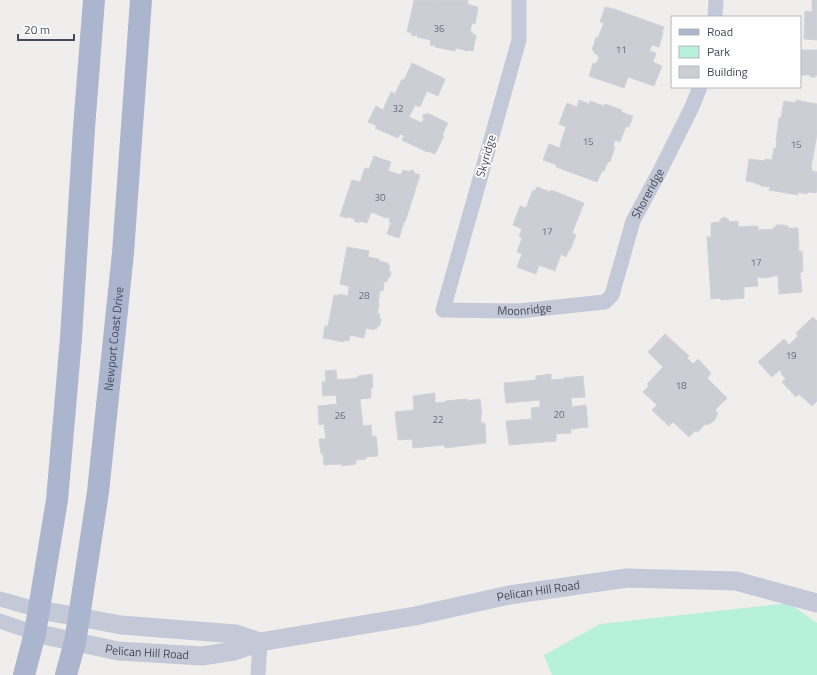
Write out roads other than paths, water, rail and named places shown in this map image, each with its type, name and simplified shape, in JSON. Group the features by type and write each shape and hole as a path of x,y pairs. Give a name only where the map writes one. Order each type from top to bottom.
{"main road":[{"path":"24,675 39,610 57,500 71,338 84,128 94,0"},
{"name":"Newport Coast Drive","path":"66,675 79,616 98,492 123,253 141,0"}],"street":[{"name":"Skyridge","path":"443,310 519,40 518,0"},
{"path":"715,16 716,0"},
{"name":"Shoreridge","path":"605,302 612,295 633,221 661,169 692,107 700,88"},
{"name":"Moonridge","path":"443,310 519,311 605,302"},
{"name":"Pelican Hill Road","path":"34,633 118,651 202,656 234,652 260,642 415,616 509,594 627,578 736,581 817,602"},
{"path":"0,599 39,610"},
{"name":"Pelican Hill Road","path":"39,610 79,616 120,625 236,634 260,642"},
{"path":"0,621 34,633"},
{"path":"258,675 260,642"}]}
